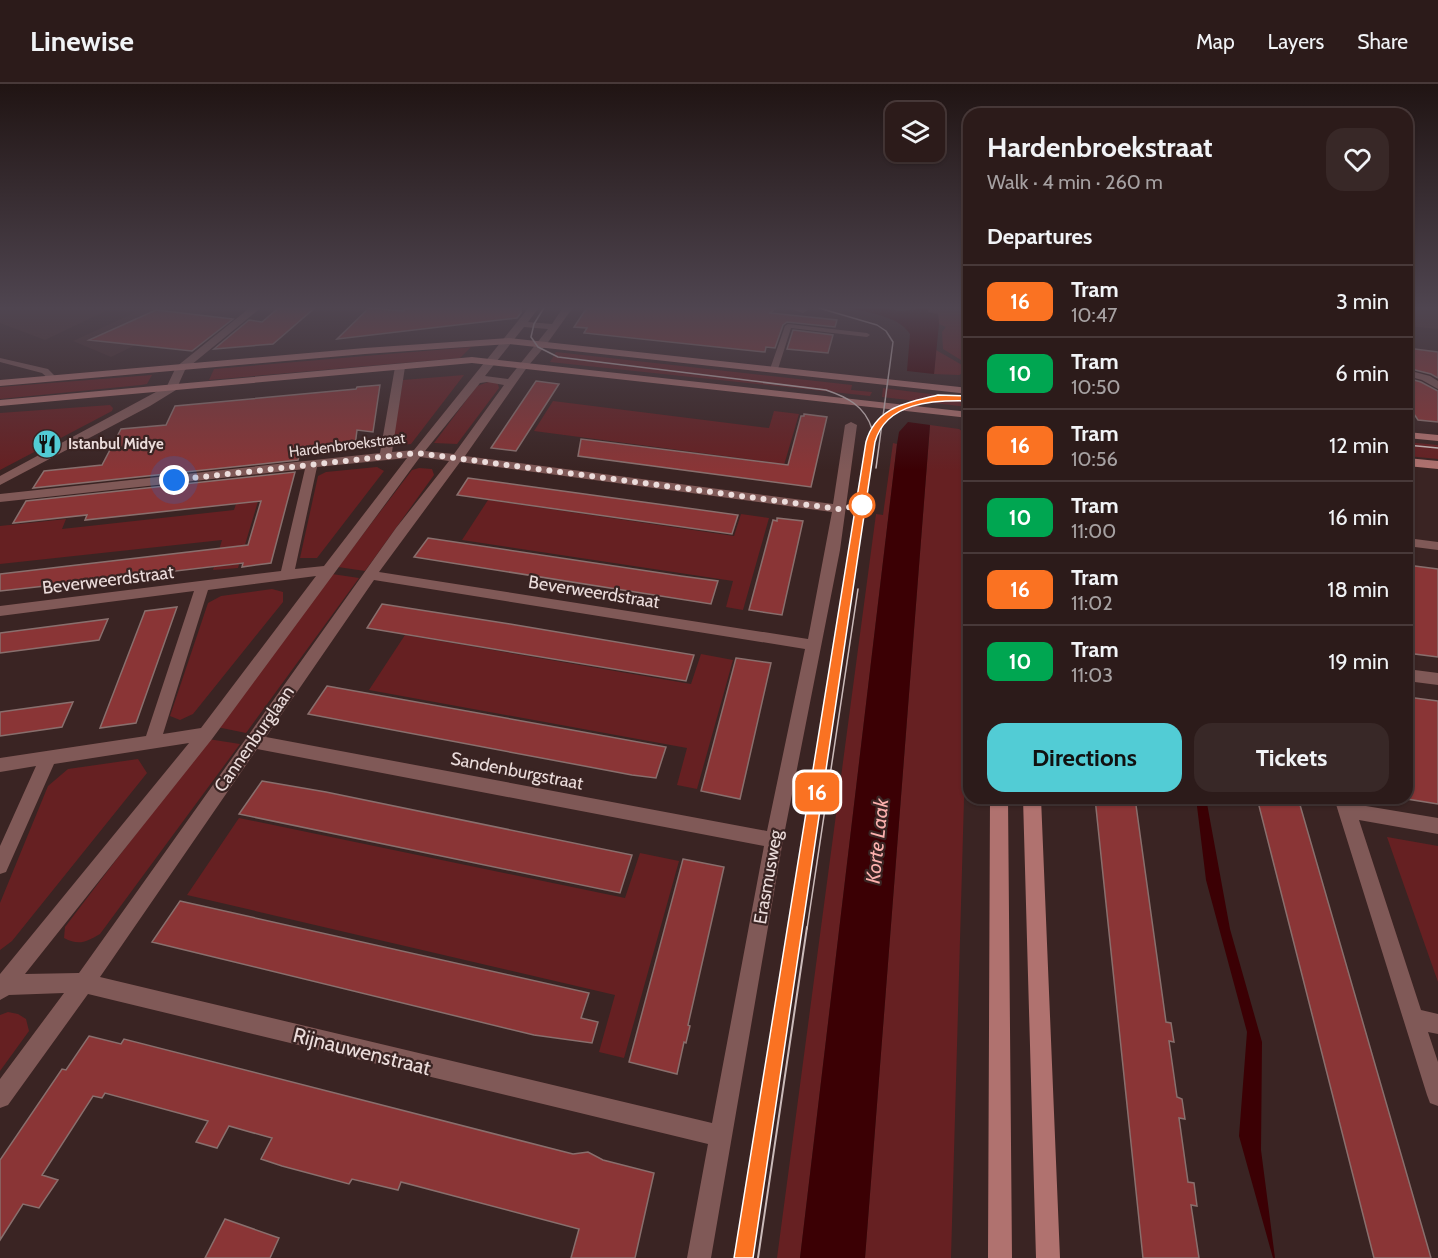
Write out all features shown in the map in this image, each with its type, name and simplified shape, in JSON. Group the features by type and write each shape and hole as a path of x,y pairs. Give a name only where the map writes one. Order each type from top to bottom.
{"street":[{"path":"0,482 146,404 172,387 180,369 190,361"},
{"path":"0,383 180,369 249,361"},
{"path":"0,403 464,361"},
{"path":"480,361 963,414"},
{"name":"Cannenburglaan","path":"0,1097 84,983 370,575 527,361"},
{"path":"701,361 963,391"},
{"path":"2,986 138,822 206,734 326,570 417,453 493,362"},
{"path":"385,458 400,367"},
{"path":"1413,375 1426,378 1438,386"},
{"path":"476,380 487,379 511,383"},
{"name":"Erasmusweg","path":"699,1258 774,840 833,550 851,425"},
{"path":"1413,436 1438,438"},
{"name":"Hardenbroekstraat","path":"0,498 417,453 839,509"},
{"path":"1413,463 1438,465"},
{"path":"286,576 311,466"},
{"path":"1413,543 1438,546"},
{"name":"Beverweerdstraat","path":"0,611 326,570"},
{"name":"Beverweerdstraat","path":"370,575 813,645"},
{"path":"152,743 201,587"},
{"path":"1413,676 1438,679"},
{"path":"0,765 206,734"},
{"name":"Sandenburgstraat","path":"252,741 774,840"},
{"path":"0,866 48,758"},
{"path":"999,804 1000,1258"},
{"path":"1032,804 1048,1258"},
{"path":"1345,805 1438,826"},
{"path":"1345,805 1438,1095"},
{"name":"Rijnauwenstraat","path":"2,986 84,983 722,1136"},
{"path":"1412,1019 1438,1024"}],"lane":[{"path":"3,361 45,371 53,378"},
{"path":"774,369 777,361"}],"shaded area":[{"path":"310,361 428,361 209,380 214,369"},
{"path":"635,361 852,385 851,390 872,392 870,396 550,362"},
{"path":"935,361 955,361 963,366 963,373 959,375 934,374"},
{"path":"152,375 147,384 141,385 0,399 0,387"},
{"path":"464,375 411,444 392,446 403,380"},
{"path":"491,381 498,384 499,388 457,444 434,443 477,386"},
{"path":"883,388 963,398 963,406 882,397"},
{"path":"553,401 769,428 774,411 799,414 779,482 764,480 770,462 534,431"},
{"path":"110,405 113,408 112,411 0,470 0,413"},
{"path":"930,425 959,429 963,432 964,804 951,1258 865,1258"},
{"path":"893,443 897,444 800,1258 777,1258 876,514 883,515"},
{"path":"1413,443 1438,445 1438,459 1413,457"},
{"path":"377,467 384,471 317,558 300,558 318,476 326,472"},
{"path":"432,469 434,475 365,571 338,567 412,470"},
{"path":"265,478 238,568 213,570 222,540 0,564 0,526 66,519 62,529 234,510 244,480"},
{"path":"488,500 734,536 741,514 769,518 743,610 726,607 733,581 462,540"},
{"path":"332,574 359,578 246,733 217,727"},
{"path":"272,589 283,592 283,602 193,714 180,720 170,716 208,603 221,596"},
{"path":"405,635 691,684 701,654 733,660 697,789 677,785 687,748 369,690"},
{"path":"208,739 240,744 100,934 82,942 64,938 65,927"},
{"path":"138,759 147,773 12,941 0,950 0,903 48,786 68,769"},
{"path":"239,818 625,898 640,853 679,861 624,1058 599,1052 615,995 187,895"},
{"path":"1387,837 1438,846 1438,982"},
{"path":"8,1012 26,1019 29,1031 0,1071 0,1015"}],"water":[{"path":"908,361 935,361 934,374 907,371"},
{"name":"Korte Laak","path":"908,422 930,425 865,1258 800,1258 897,444 899,432"},
{"path":"1197,804 1207,804 1230,929 1262,1042 1261,1150 1275,1258 1273,1258 1239,1136 1247,1032 1206,880"}],"building":[{"path":"1413,361 1438,361 1438,378 1413,370"},
{"path":"1413,380 1438,391 1438,422 1418,420 1414,414"},
{"path":"536,381 559,384 516,451 491,448"},
{"path":"380,385 373,432 357,430 355,446 300,452 298,460 33,488 44,471 102,465 121,429 166,425 175,406"},
{"path":"804,414 827,417 811,487 578,456 581,439 788,465 801,416"},
{"path":"295,472 271,563 242,567 243,563 133,576 128,574 127,577 0,591 0,574 248,545 261,501 85,520 87,515 13,523 26,501"},
{"path":"468,478 738,515 732,534 457,495"},
{"path":"777,518 803,521 782,615 749,610 773,520 777,521"},
{"path":"428,538 718,581 711,604 414,557"},
{"path":"1413,566 1438,569 1438,657 1413,654"},
{"path":"382,604 694,655 686,681 367,628"},
{"path":"177,607 136,723 100,728 145,611"},
{"path":"108,619 99,640 0,653 0,633"},
{"path":"736,658 771,663 740,799 701,791"},
{"path":"327,686 666,747 656,778 308,714"},
{"path":"1413,698 1438,701 1438,804 1413,800"},
{"path":"73,702 62,727 0,736 0,712"},
{"path":"262,781 632,855 620,893 239,814"},
{"path":"1096,804 1136,804 1166,1022 1171,1023 1174,1042 1169,1041 1177,1097 1182,1099 1185,1119 1179,1118 1188,1182 1194,1183 1197,1206 1191,1205 1199,1258 1143,1258"},
{"path":"1259,804 1300,804 1431,1258 1374,1258"},
{"path":"683,859 724,867 688,1025 690,1026 677,1074 629,1062"},
{"path":"180,901 589,993 581,1018 598,1022 592,1043 534,1035 152,942"},
{"path":"89,1036 121,1044 124,1039 573,1154 588,1152 603,1160 654,1173 635,1258 571,1258 579,1229 401,1182 398,1190 352,1179 349,1184 282,1166 261,1159 272,1138 229,1126 217,1148 196,1142 208,1121 105,1093 102,1098 93,1096 42,1175 58,1180 39,1208 23,1204 0,1240 0,1160 62,1069 66,1070"},
{"path":"225,1219 279,1238 270,1258 205,1258"}],"tram line":[{"path":"589,361 826,390 860,408 872,429 795,929"},
{"path":"883,419 890,361"},
{"name":"16","path":"744,1258 870,442 874,430 883,418 906,405 938,397 963,398"},
{"path":"883,419 900,407 921,400 963,398"},
{"path":"876,468 883,419"},
{"path":"1413,446 1438,448"},
{"path":"807,929 858,589"},
{"path":"744,1258 795,927"},
{"path":"758,1258 807,927"}],"place":[{"name":"Istanbul Midye","path":"47,444"}],"route":[{"path":"174,480 417,453 839,509 862,505"}]}
